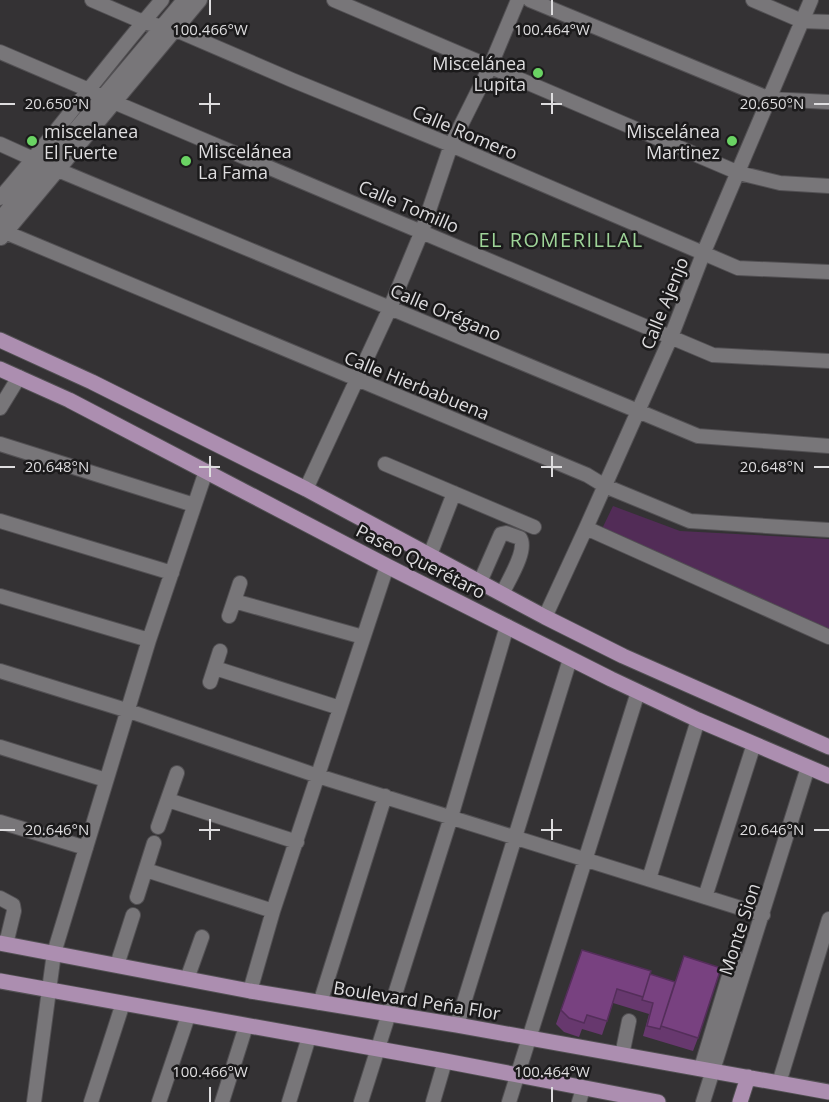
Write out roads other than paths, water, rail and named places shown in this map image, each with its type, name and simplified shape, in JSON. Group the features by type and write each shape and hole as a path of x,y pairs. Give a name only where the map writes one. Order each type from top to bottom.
{"main road":[{"name":"Paseo Querétaro","path":"0,340 92,382 306,489 544,617 623,656 829,747"},
{"name":"Paseo Querétaro","path":"0,369 69,400 570,659 698,720 829,776"},
{"path":"611,679 623,656"},
{"name":"Boulevard Peña Flor","path":"3,944 250,991 457,1025 829,1092"},
{"path":"0,981 445,1061 516,1076 581,1095 658,1102"},
{"path":"740,1102 748,1077"}],"street":[{"name":"Calle Romero","path":"92,0 143,22 176,30 738,268 829,272"},
{"path":"2,234 46,165 89,89 162,0"},
{"path":"110,100 161,27 184,0"},
{"path":"0,219 46,165 176,30 200,0"},
{"path":"334,0 739,174 780,183 829,186"},
{"path":"306,489 390,308 422,231 451,145 490,67 518,0"},
{"path":"530,0 770,99 829,102"},
{"path":"753,0 802,21 829,22"},
{"name":"Calle Ajenjo","path":"544,617 671,337 811,0"},
{"name":"Calle Tomillo","path":"0,52 713,355 829,361"},
{"name":"Calle Orégano","path":"0,144 698,436 829,446"},
{"path":"0,198 46,165"},
{"name":"Calle Hierbabuena","path":"2,234 587,475 605,486 690,521 829,530"},
{"path":"0,408 19,377"},
{"path":"0,444 194,505"},
{"path":"385,464 534,527"},
{"path":"34,1102 54,953 149,640 206,471"},
{"path":"430,555 454,493"},
{"path":"0,520 172,573"},
{"path":"586,528 829,637"},
{"path":"480,582 501,534 506,532 520,538 523,546 521,554 502,594"},
{"path":"250,991 273,911 387,566"},
{"path":"229,616 240,583"},
{"path":"0,596 149,640"},
{"path":"234,601 363,637"},
{"path":"361,1102 451,817 507,626"},
{"path":"210,682 220,651"},
{"path":"457,1025 570,659"},
{"path":"215,668 340,708"},
{"path":"0,671 129,711 318,776 763,915"},
{"path":"509,1102 638,692"},
{"path":"649,879 698,720"},
{"path":"705,897 753,744"},
{"path":"0,747 106,780"},
{"name":"Monte Sion","path":"703,1102 707,1069 763,915 808,767"},
{"path":"158,827 177,772"},
{"path":"320,1003 385,796"},
{"path":"168,800 297,842"},
{"path":"0,822 86,848"},
{"path":"137,897 154,843"},
{"path":"146,870 273,911"},
{"path":"0,898 13,904 14,911 3,944"},
{"path":"117,965 133,915"},
{"path":"779,1083 829,919"},
{"path":"187,979 202,937"},
{"path":"707,1069 735,956"},
{"path":"91,1102 123,1003"},
{"path":"159,1102 188,1016"},
{"path":"622,1055 629,1021"},
{"path":"222,1102 246,1026"},
{"path":"289,1102 309,1037"},
{"path":"433,1102 445,1061"}],"place":[{"name":"Miscelánea Lupita","path":"538,73"},
{"name":"miscelanea El Fuerte","path":"32,141"},
{"name":"Miscelánea Martinez","path":"732,141"},
{"name":"Miscelánea La Fama","path":"186,161"}],"district":[{"name":"EL ROMERILLAL","path":"561,239"}]}
